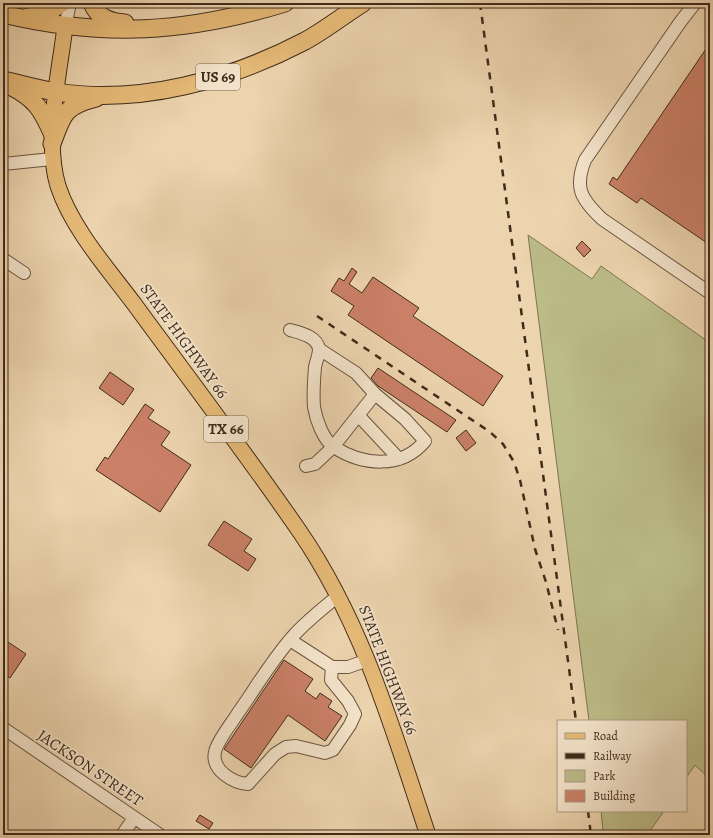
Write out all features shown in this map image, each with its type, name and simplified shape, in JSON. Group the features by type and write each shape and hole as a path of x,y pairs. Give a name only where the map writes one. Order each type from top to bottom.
{"highway":[{"path":"9,16 38,16 47,13 62,3"},
{"path":"92,3 95,11 110,22 125,23 247,14"},
{"path":"9,16 65,27 107,30 148,30 187,26 247,14 285,3"},
{"name":"US 69","path":"3,81 57,92 111,94 138,94 185,86 231,73 271,58 307,40 363,3"},
{"path":"3,81 25,94 38,105 53,146"},
{"path":"53,146 60,122 72,106 83,101 111,94"}],"main road":[{"name":"STATE HIGHWAY 66","path":"65,27 57,92 53,146 59,187 63,198 84,235 300,532 338,596 368,660 428,835"}],"street":[{"path":"65,27 70,3"},
{"path":"695,3 585,160 579,176 581,191 587,205 602,219 710,293"},
{"path":"3,164 53,146"},
{"path":"3,259 24,274"},
{"path":"290,330 308,335 316,342 319,349 356,373 375,394 405,419 425,441 417,450 399,459 378,463 361,459 333,447 323,435 314,408 315,366 319,349"},
{"path":"306,466 315,464 333,447 375,394"},
{"path":"358,415 399,459"},
{"path":"332,667 331,680 348,701 355,714 339,743 333,750 325,753 296,746 286,747 276,754 248,784 240,784 232,780 217,766 214,759 215,751 277,656 290,640 316,614 338,596"},
{"path":"290,640 332,667 348,667 368,660"},
{"name":"JACKSON STREET","path":"3,728 160,835"},
{"path":"122,835 134,818"}],"green space":[{"path":"528,235 592,279 601,266 710,343 710,779 695,765 687,777 687,720 589,720"},
{"path":"601,812 663,812 647,835 630,835 603,831"}],"building":[{"path":"710,43 710,245 641,198 637,203 609,184 613,177 617,180"},
{"path":"582,241 591,250 584,257 576,248"},
{"path":"352,268 357,272 349,284 362,293 373,277 419,308 413,316 503,376 483,406 348,315 354,306 331,291 339,278 344,281"},
{"path":"378,368 456,420 447,432 378,386 371,378"},
{"path":"110,372 134,389 123,405 99,388"},
{"path":"145,404 154,410 148,418 170,432 161,445 191,465 160,512 96,470 105,457 108,459"},
{"path":"466,430 476,443 466,451 456,438"},
{"path":"224,521 252,539 244,551 256,559 248,571 208,545"},
{"path":"8,642 26,654 10,678 3,673 3,649"},
{"path":"284,660 313,679 305,691 316,699 320,693 332,701 328,707 342,716 325,741 288,715 251,768 224,749"},
{"path":"200,815 213,823 209,829 196,821"}],"railway":[{"path":"480,3 576,720"},
{"path":"317,316 490,432 503,444 514,462 520,480 535,549 546,582 558,630"},
{"path":"588,812 591,835"}]}
